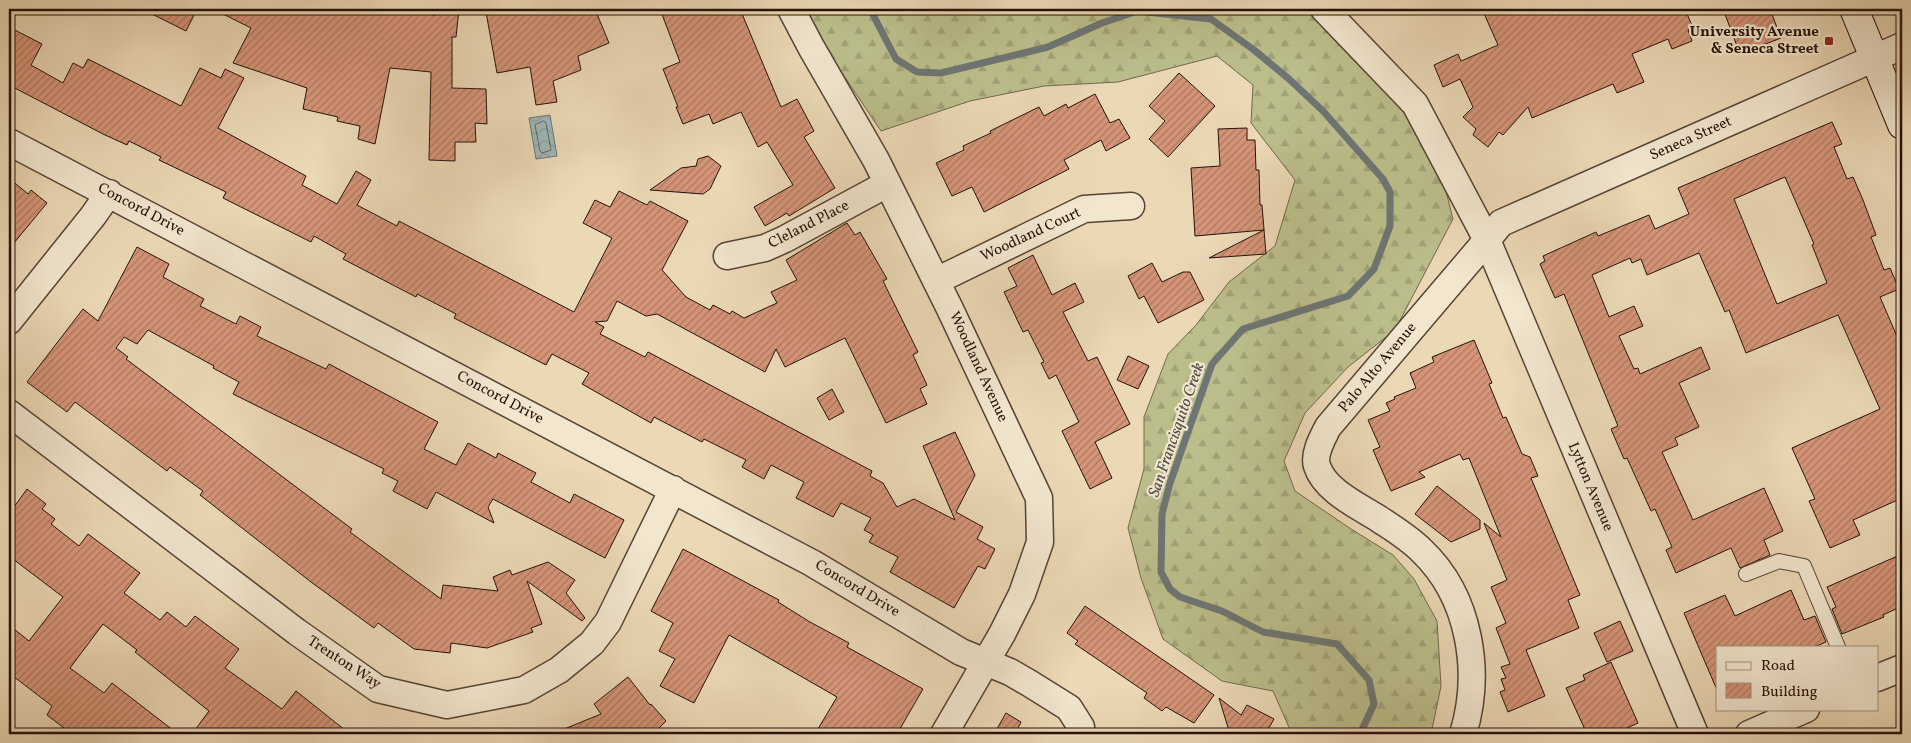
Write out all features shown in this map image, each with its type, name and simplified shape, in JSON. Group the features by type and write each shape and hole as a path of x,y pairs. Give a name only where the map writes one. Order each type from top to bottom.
{"main road":[{"path":"1854,9 1902,125"}],"street":[{"name":"Woodland Avenue","path":"791,9 876,160 936,280 1039,498 1040,542 1022,594 986,663 944,734"},
{"path":"1324,9 1415,104 1487,240"},
{"name":"Seneca Street","path":"1487,240 1501,222 1902,46"},
{"name":"Concord Drive","path":"9,142 109,192 812,562 961,652 1010,672 1069,708 1081,727"},
{"name":"Cleland Place","path":"727,256 765,248 786,240 887,184"},
{"path":"9,321 94,216 109,192"},
{"name":"Woodland Court","path":"936,280 1084,209 1131,206"},
{"name":"Palo Alto Avenue","path":"1463,734 1472,668 1467,634 1460,609 1448,585 1424,552 1410,539 1341,494 1326,482 1316,465 1319,446 1328,427 1487,240"},
{"name":"Lytton Avenue","path":"1487,240 1694,734"},
{"name":"Trenton Way","path":"9,413 297,632 378,689 446,705 524,690 559,670 592,643 611,617 673,489"},
{"path":"1878,678 1902,668"},
{"path":"1749,734 1804,710"}],"lane":[{"path":"1746,574 1779,562 1804,566 1838,646"}],"green space":[{"path":"807,9 1311,9 1383,83 1414,127 1444,183 1453,219 1395,330 1348,367 1305,413 1284,461 1295,491 1393,555 1414,579 1437,621 1441,686 1431,734 1292,734 1273,691 1222,681 1163,639 1141,578 1128,528 1144,469 1144,417 1168,354 1196,325 1229,282 1275,246 1295,180 1251,123 1253,85 1217,56 1118,82 1044,86 970,101 881,131 820,40"}],"water":[{"path":"550,115 557,156 536,159 529,118"}],"building":[{"path":"142,9 197,9 186,31"},
{"path":"213,9 373,9 436,15 436,9 459,9 456,37 452,37 452,88 486,89 487,124 475,123 476,142 455,142 455,161 429,160 431,72 390,68 375,144 358,139 360,126 337,121 338,117 303,109 307,88 233,63 251,28"},
{"path":"507,9 595,9 609,43 578,56 581,70 553,81 557,102 536,105 530,67 497,73 486,12"},
{"path":"660,9 740,9 781,107 797,99 814,131 804,137 835,188 789,216 787,213 765,226 754,207 793,185 767,142 758,147 741,112 713,124 709,114 683,124 663,69 680,62"},
{"path":"1482,9 1685,9 1693,28 1688,30 1692,41 1672,49 1668,39 1632,54 1644,82 1617,93 1613,84 1532,118 1528,107 1503,135 1499,132 1488,147 1473,135 1476,129 1463,117 1473,107 1460,79 1443,87 1434,65 1458,54 1461,61 1498,45"},
{"path":"1723,9 1770,9 1781,38 1740,54"},
{"path":"9,27 42,44 31,65 63,83 73,63 83,68 88,59 181,106 200,68 221,78 225,69 244,78 218,128 306,176 302,185 337,204 356,171 371,180 357,205 397,226 399,221 574,312 612,238 583,223 595,200 610,207 619,191 647,205 650,201 688,221 662,270 686,297 710,310 713,305 730,314 732,311 744,318 777,303 771,292 797,280 786,260 847,223 855,235 860,232 887,279 883,281 918,352 913,355 927,385 920,389 927,404 886,423 845,338 785,367 776,349 765,372 657,314 646,316 617,301 607,321 595,322 604,327 600,334 645,357 648,352 872,471 870,476 883,483 897,507 914,499 955,520 923,446 955,432 975,475 956,512 983,527 977,539 995,549 985,569 978,566 954,608 890,572 898,557 869,542 873,535 864,530 871,518 841,503 833,517 796,498 804,482 771,465 764,479 742,467 746,460 704,439 702,442 654,417 651,423 582,384 589,373 552,354 546,365 454,318 456,314 417,294 416,297 343,259 346,254 314,236 311,242 223,198 226,192 159,160 161,157 129,141 127,145 103,134 9,85"},
{"path":"1179,73 1215,106 1168,157 1149,139 1165,121 1149,106"},
{"path":"1095,94 1110,123 1119,119 1130,138 1106,151 1101,140 1064,160 1069,169 984,212 972,187 952,196 936,163 964,150 963,146 991,133 990,131 1039,107 1044,116 1066,104 1068,108"},
{"path":"1832,122 1842,144 1834,147 1847,179 1853,177 1863,200 1876,235 1871,237 1884,270 1890,268 1899,289 1880,297 1902,348 1902,498 1853,520 1860,535 1830,548 1809,501 1815,499 1792,448 1880,409 1838,315 1746,353 1729,310 1725,312 1699,253 1647,275 1641,259 1632,263 1630,258 1592,275 1609,317 1634,306 1643,326 1619,336 1634,369 1638,368 1640,374 1701,347 1710,369 1679,383 1699,427 1675,438 1678,445 1662,452 1693,520 1764,488 1783,531 1764,540 1770,555 1740,568 1731,548 1676,573 1666,550 1672,547 1655,509 1651,511 1627,458 1624,459 1611,429 1618,426 1564,294 1555,298 1540,264 1545,261 1543,256 1596,232 1598,236 1649,215 1655,229 1689,214 1678,188","holes":["1785,177 1814,244 1812,245 1827,283 1777,304 1734,199"]},
{"path":"1247,128 1247,140 1255,140 1256,170 1259,170 1260,205 1262,205 1266,254 1209,258 1264,230 1195,236 1191,168 1220,166 1218,129"},
{"path":"708,156 721,166 710,189 703,194 650,190 681,168 696,166 698,159"},
{"path":"9,178 28,194 31,190 47,203 9,249"},
{"path":"137,247 169,264 163,277 204,299 200,306 236,324 240,316 261,327 257,336 326,369 329,364 438,422 424,449 456,465 468,443 496,458 498,453 536,473 531,482 570,503 574,494 624,520 605,558 493,499 488,507 494,523 436,492 427,509 393,491 398,481 382,473 384,469 233,394 239,382 148,330 137,344 124,337 116,348 128,357 126,359 352,529 350,532 441,599 443,585 498,591 493,577 510,570 512,575 548,562 575,580 566,593 585,618 582,621 527,581 542,624 531,628 533,632 487,648 451,643 450,653 414,649 378,623 374,628 311,582 200,495 203,491 170,467 167,471 75,402 67,412 27,382 83,309 98,321"},
{"path":"1033,255 1052,295 1075,283 1084,302 1063,312 1088,361 1097,357 1130,424 1095,442 1112,478 1090,489 1062,431 1079,422 1056,375 1049,379 1041,363 1044,362 1028,330 1023,332 1004,292 1017,286 1008,268"},
{"path":"1152,263 1162,282 1183,272 1190,272 1204,300 1158,323 1144,296 1139,299 1128,276"},
{"path":"1474,340 1492,383 1489,384 1503,418 1506,417 1522,454 1530,457 1538,476 1531,478 1580,595 1568,600 1579,628 1526,650 1545,696 1508,712 1500,692 1505,690 1501,679 1506,678 1501,667 1510,664 1496,628 1506,623 1491,587 1507,580 1484,523 1501,537 1469,458 1463,460 1460,454 1419,472 1425,477 1391,491 1373,450 1380,447 1368,420 1390,411 1386,403 1395,399 1394,397 1416,388 1410,373 1434,362 1432,357"},
{"path":"1128,356 1149,366 1138,389 1117,380"},
{"path":"832,389 844,412 829,420 817,398"},
{"path":"1437,486 1480,520 1480,529 1451,542 1415,514"},
{"path":"27,489 46,504 42,509 55,519 51,524 79,546 88,534 140,573 124,593 160,620 167,612 186,627 195,616 239,649 225,668 282,709 296,691 350,734 192,734 209,711 103,624 70,668 104,693 112,683 178,734 72,734 47,715 52,706 9,673 9,625 29,641 63,597 9,556 9,514"},
{"path":"683,549 779,600 778,602 810,622 849,643 847,647 923,689 897,734 815,734 837,697 729,635 694,703 660,686 675,659 659,651 673,623 651,611"},
{"path":"1902,554 1902,606 1883,615 1884,617 1842,634 1832,609 1836,607 1827,587"},
{"path":"1791,590 1804,620 1815,616 1826,642 1816,646 1716,646 1716,688 1684,613 1725,595 1735,616"},
{"path":"1085,606 1214,695 1194,723 1166,707 1162,711 1144,698 1147,693 1075,644 1078,641 1067,633"},
{"path":"1620,621 1633,651 1607,662 1594,633"},
{"path":"1611,662 1638,723 1614,734 1587,734 1566,688 1585,680 1583,675"},
{"path":"628,677 650,705 666,721 653,734 552,734 601,714 594,704"},
{"path":"1219,698 1241,715 1247,705 1274,719 1266,733 1268,734 1230,734"},
{"path":"1006,713 1021,722 1015,734 994,734"}],"waterway":[{"name":"San Francisquito Creek","path":"870,9 896,59 917,72 941,73 1048,47 1102,23 1137,11 1211,19 1254,50 1289,79 1323,111 1383,179 1390,192 1390,226 1374,269 1348,296 1243,329 1212,364 1170,483 1162,514 1161,572 1170,589 1180,597 1222,611 1263,632 1337,644 1369,680 1374,704 1360,734"}],"place":[{"name":"University Avenue & Seneca Street","path":"1829,41"}]}
